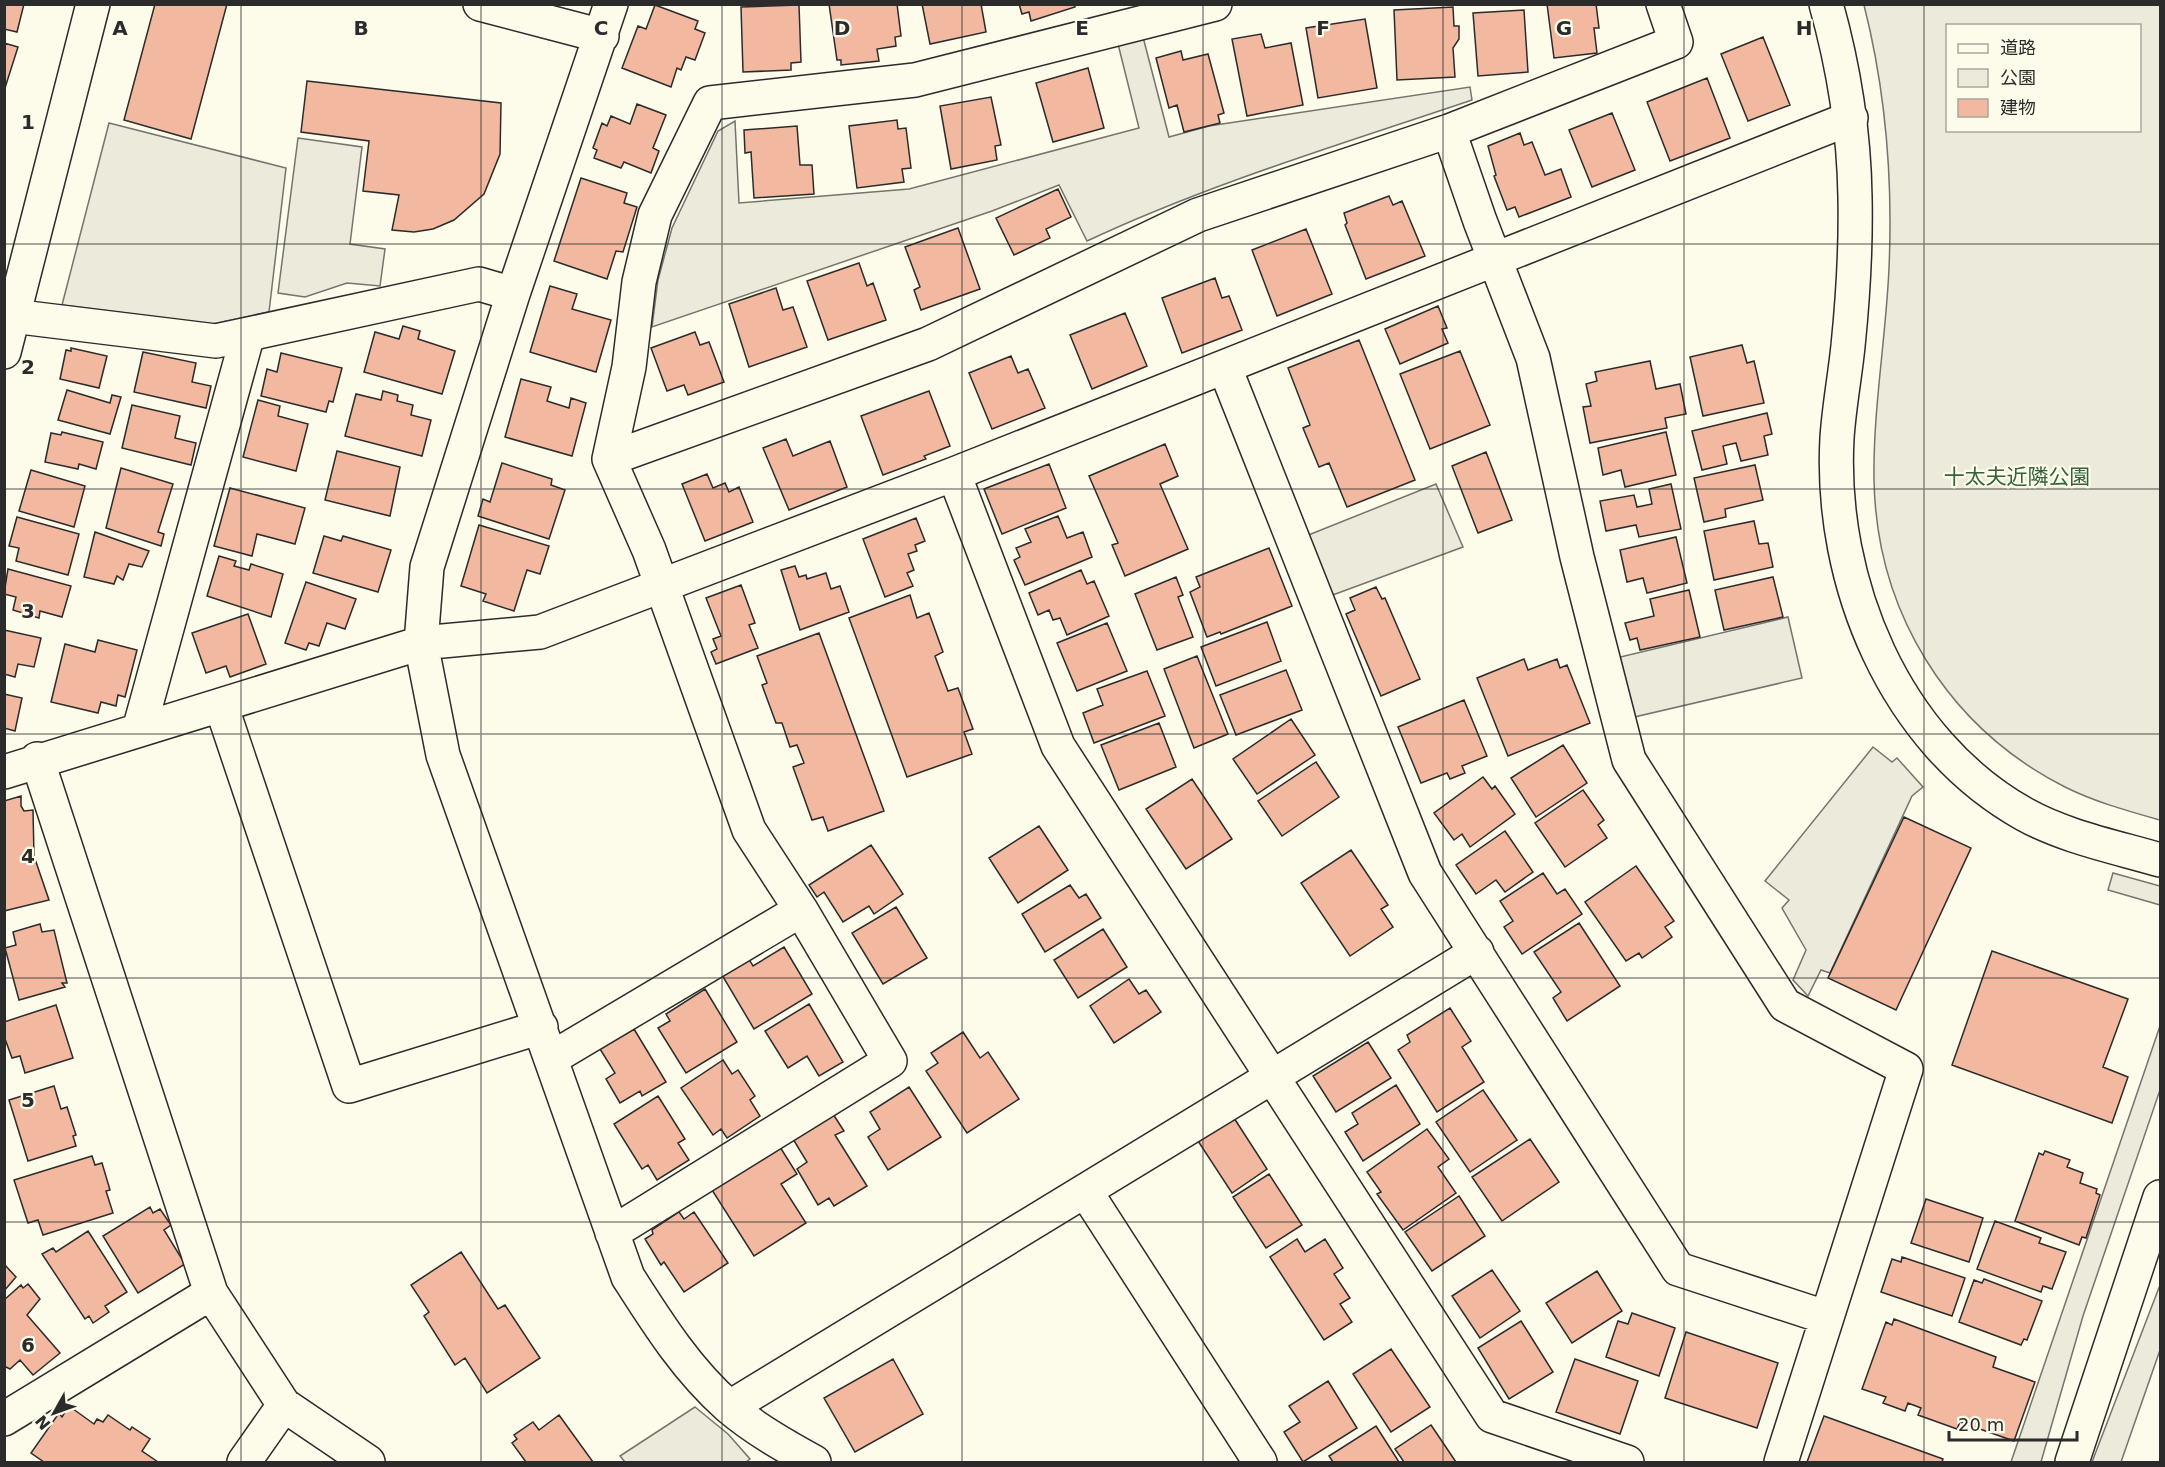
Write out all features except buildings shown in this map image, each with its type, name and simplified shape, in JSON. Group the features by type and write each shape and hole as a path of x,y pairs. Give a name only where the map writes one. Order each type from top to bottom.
{"street":[{"path":"4,352 9,315 93,4"},
{"path":"480,4 602,36"},
{"path":"611,4 513,294 427,567 421,643 443,755 628,1277 661,1329 690,1368 730,1407 777,1442 814,1462"},
{"path":"612,1233 890,1061 801,910 749,830 663,587 609,459 629,367 639,282 655,215 710,103 915,80 1215,4"},
{"path":"609,459 928,344 1198,215 1449,131 1676,42 1663,4"},
{"path":"1826,4 1851,118 1855,198 1853,280 1837,438 1838,508 1848,566 1863,618 1887,671 1912,711 1950,756 1991,793 2026,815 2086,838 2160,860"},
{"path":"4,772 37,759 421,643 540,632 663,587 1225,368 1851,118"},
{"path":"1449,131 1533,358 1576,557 1629,760 1785,1005 1906,1069 1825,1317 1781,1462"},
{"path":"9,315 216,341 479,284 513,294"},
{"path":"139,730 248,334"},
{"path":"1225,368 1425,873 1678,1269 1825,1317"},
{"path":"954,474 1058,746 1492,1416 1624,1462"},
{"path":"221,705 349,1086 541,1027"},
{"path":"37,759 211,1293 284,1405 368,1462"},
{"path":"552,1058 801,910"},
{"path":"730,1407 1477,952"},
{"path":"1086,1192 1260,1462"},
{"path":"2072,1462 2160,1197"},
{"path":"7,1413 211,1293"},
{"path":"244,1462 284,1405"}],"green space":[{"name":"十太夫近隣公園","path":"1864,5 2160,5 2160,820 2112,806 2076,792 2023,762 1986,732 1953,698 1926,660 1904,619 1888,574 1878,528 1874,479 1890,234 1889,168 1878,70"},
{"path":"1143,37 1169,137 1209,126 1470,87 1472,100 1229,182 1087,241 1059,185 992,211 652,327 658,280 672,228 718,131 735,121 739,203 909,189 1139,128 1118,44"}],"shaded area":[{"path":"109,123 286,168 269,312 212,324 62,305"},
{"path":"298,138 362,147 350,244 385,249 380,286 347,283 305,297 278,293"},
{"path":"1436,484 1463,547 1330,596 1306,536"},
{"path":"1788,617 1802,678 1630,718 1616,658"},
{"path":"1873,747 1892,762 1897,758 1923,787 1912,796 1830,973 1821,970 1808,996 1793,980 1806,950 1782,908 1789,900 1765,881"},
{"path":"2113,873 2160,886 2160,905 2108,890"},
{"path":"2160,1026 2160,1090 2083,1316 2041,1462 2011,1462"},
{"path":"2160,1285 2160,1350 2121,1462 2092,1462"},
{"path":"695,1407 728,1434 750,1459 746,1462 625,1462 620,1456"}]}
